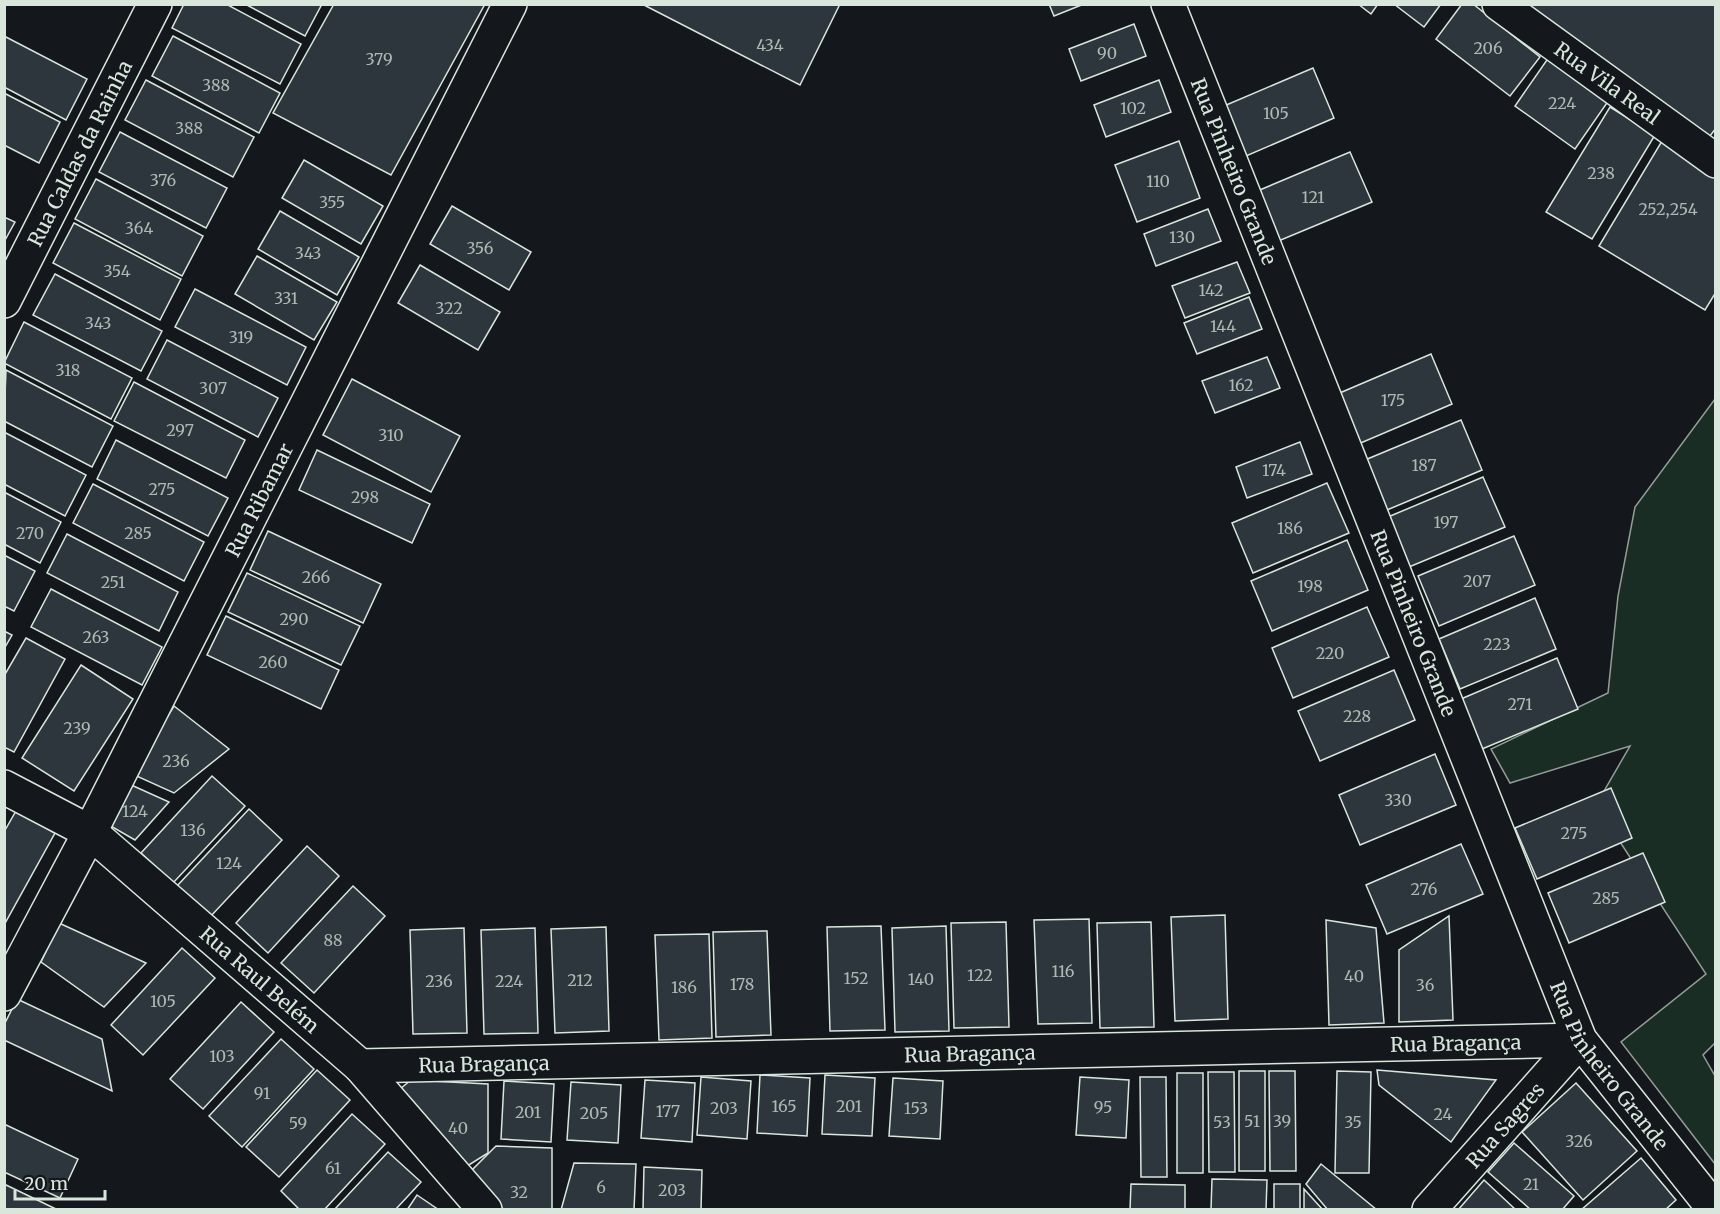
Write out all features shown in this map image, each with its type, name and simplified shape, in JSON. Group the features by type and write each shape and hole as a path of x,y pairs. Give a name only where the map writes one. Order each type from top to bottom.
{"street":[{"name":"Rua Caldas da Rainha","path":"4,301 155,4"},
{"name":"Rua Ribamar","path":"4,994 90,832 510,4"},
{"name":"Rua Pinheiro Grande","path":"1168,4 1580,1040 1715,1209"},
{"name":"Rua Vila Real","path":"1499,4 1716,161"},
{"name":"Rua Raul Belém","path":"4,787 90,832 360,1066 485,1209"},
{"name":"Rua Bragança","path":"360,1066 1580,1040"},
{"name":"Rua Sagres","path":"1429,1209 1580,1040"}],"green space":[{"path":"1715,399 1716,1042 1703,1055 1715,1076 1715,1164 1621,1042 1706,974 1596,805 1630,746 1510,783 1491,749 1608,693 1618,596 1635,507"}],"building":[{"path":"184,4 226,4 301,44 280,84 172,28"},
{"path":"245,4 322,4 305,36"},
{"path":"334,4 485,4 391,175 273,113"},
{"path":"642,4 840,4 800,85"},
{"path":"1049,4 1084,4 1054,16"},
{"path":"1358,4 1378,4 1371,14"},
{"path":"1394,4 1441,4 1424,27"},
{"path":"1462,4 1473,4 1540,57 1510,96 1436,39"},
{"path":"1523,4 1716,4 1716,128 1710,136"},
{"path":"1134,24 1146,56 1081,81 1069,49"},
{"path":"4,36 87,79 66,120 4,87"},
{"path":"173,36 280,93 259,133 152,76"},
{"path":"1549,57 1609,100 1575,149 1515,106"},
{"path":"1313,68 1334,118 1239,159 1217,109"},
{"path":"146,80 254,137 233,177 125,120"},
{"path":"1159,80 1171,112 1106,137 1094,105"},
{"path":"4,93 60,122 39,163 4,145"},
{"path":"1610,107 1655,135 1592,239 1546,212"},
{"path":"120,132 227,188 206,228 99,172"},
{"path":"1179,141 1200,198 1137,222 1115,165"},
{"path":"1662,141 1716,173 1716,292 1705,310 1599,246"},
{"path":"1350,152 1372,202 1276,242 1255,192"},
{"path":"304,160 383,206 361,244 282,198"},
{"path":"96,179 203,236 182,276 75,219"},
{"path":"452,206 531,252 509,290 430,244"},
{"path":"1208,209 1221,241 1156,266 1144,234"},
{"path":"280,211 359,257 337,295 258,249"},
{"path":"4,217 15,222 4,242"},
{"path":"74,223 181,279 160,320 53,263"},
{"path":"257,256 337,302 314,340 235,294"},
{"path":"1237,262 1250,293 1185,318 1172,286"},
{"path":"420,265 500,312 478,350 398,303"},
{"path":"55,274 162,331 141,371 33,315"},
{"path":"195,289 306,347 287,385 175,327"},
{"path":"1249,297 1262,329 1197,354 1184,323"},
{"path":"24,322 132,378 111,419 4,363"},
{"path":"167,340 278,398 258,437 147,379"},
{"path":"1431,354 1452,404 1356,445 1335,395"},
{"path":"1267,357 1280,388 1215,413 1202,381"},
{"path":"6,370 113,426 92,467 4,421"},
{"path":"352,379 460,436 431,492 323,435"},
{"path":"134,382 245,440 226,478 114,421"},
{"path":"1461,420 1482,470 1387,510 1365,460"},
{"path":"4,432 86,475 65,516 4,484"},
{"path":"116,440 228,498 208,536 97,479"},
{"path":"1300,442 1312,474 1247,498 1236,467"},
{"path":"317,450 430,504 412,543 299,490"},
{"path":"1483,477 1505,527 1409,567 1388,517"},
{"path":"1327,483 1349,533 1253,573 1232,523"},
{"path":"93,484 204,542 184,581 73,523"},
{"path":"4,492 61,522 40,563 4,544"},
{"path":"268,531 381,584 363,623 250,570"},
{"path":"67,534 178,592 159,631 47,573"},
{"path":"1514,536 1535,585 1439,626 1418,576"},
{"path":"1347,540 1368,590 1272,631 1251,581"},
{"path":"4,555 35,571 14,611 4,606"},
{"path":"247,573 360,626 341,665 228,612"},
{"path":"51,589 162,647 142,685 31,627"},
{"path":"1535,598 1556,649 1460,689 1439,639"},
{"path":"1367,607 1389,657 1293,698 1272,648"},
{"path":"226,616 339,670 321,709 207,655"},
{"path":"4,631 12,635 4,649"},
{"path":"26,638 65,659 14,752 4,747 4,676"},
{"path":"1557,658 1578,709 1482,749 1461,699"},
{"path":"81,665 133,699 74,791 22,758"},
{"path":"1394,670 1415,720 1320,761 1298,711"},
{"path":"174,706 229,749 174,793 132,774"},
{"path":"1435,754 1456,805 1360,845 1339,795"},
{"path":"212,776 245,806 173,883 141,853"},
{"path":"129,784 169,802 135,840 102,821"},
{"path":"1611,788 1632,838 1537,879 1515,828"},
{"path":"249,809 282,840 210,917 177,886"},
{"path":"16,811 55,833 4,925 4,832"},
{"path":"1461,844 1483,894 1387,934 1366,885"},
{"path":"307,846 339,876 268,953 236,923"},
{"path":"1643,853 1665,902 1569,943 1548,893"},
{"path":"353,886 385,916 314,993 281,963"},
{"path":"1225,915 1228,1019 1175,1021 1171,917"},
{"path":"1449,916 1453,1020 1399,1022 1399,950"},
{"path":"1089,919 1092,1023 1038,1024 1034,920"},
{"path":"1326,920 1376,928 1384,1023 1329,1025"},
{"path":"1006,922 1009,1027 954,1028 951,923"},
{"path":"1151,922 1154,1027 1100,1028 1097,923"},
{"path":"59,923 146,963 104,1007 41,962"},
{"path":"881,926 885,1030 830,1031 827,927"},
{"path":"946,926 949,1031 895,1032 892,928"},
{"path":"606,927 609,1031 555,1033 551,929"},
{"path":"464,928 467,1033 413,1034 410,930"},
{"path":"535,928 538,1033 484,1034 481,930"},
{"path":"767,931 771,1035 716,1037 713,932"},
{"path":"709,934 712,1038 659,1040 655,935"},
{"path":"182,948 215,978 143,1055 111,1025"},
{"path":"17,999 102,1039 112,1091 4,1040 4,1025"},
{"path":"241,1002 274,1032 203,1109 170,1079"},
{"path":"281,1039 314,1069 242,1147 209,1116"},
{"path":"317,1070 350,1100 279,1177 246,1147"},
{"path":"1377,1070 1496,1080 1451,1142 1379,1085"},
{"path":"1239,1071 1265,1071 1265,1171 1239,1171"},
{"path":"1269,1071 1295,1071 1296,1171 1270,1171"},
{"path":"1337,1071 1371,1072 1369,1173 1335,1173"},
{"path":"1208,1072 1234,1072 1235,1172 1209,1172"},
{"path":"1177,1073 1203,1073 1203,1173 1177,1173"},
{"path":"760,1075 810,1078 807,1136 757,1133"},
{"path":"825,1075 875,1078 872,1136 822,1134"},
{"path":"701,1077 751,1081 747,1139 697,1135"},
{"path":"1080,1077 1129,1080 1126,1138 1076,1135"},
{"path":"1140,1077 1166,1077 1167,1177 1141,1177"},
{"path":"893,1078 943,1081 940,1139 889,1136"},
{"path":"411,1080 488,1084 488,1153 464,1168 400,1089"},
{"path":"645,1080 695,1083 692,1142 641,1138"},
{"path":"504,1081 554,1084 551,1142 501,1139"},
{"path":"571,1082 621,1085 618,1143 567,1140"},
{"path":"1576,1083 1637,1151 1583,1200 1522,1132"},
{"path":"352,1114 385,1144 324,1210 300,1210 281,1191"},
{"path":"4,1124 78,1159 60,1198 4,1172"},
{"path":"1514,1143 1574,1196 1562,1210 1531,1210 1488,1172"},
{"path":"496,1146 552,1148 552,1210 504,1210 467,1175"},
{"path":"388,1152 421,1182 395,1210 334,1210"},
{"path":"1641,1158 1676,1200 1665,1210 1581,1210"},
{"path":"574,1163 636,1164 634,1210 561,1210"},
{"path":"1321,1164 1377,1210 1328,1210 1306,1184"},
{"path":"644,1167 702,1170 701,1210 643,1210"},
{"path":"1212,1179 1267,1180 1266,1210 1211,1210"},
{"path":"1484,1180 1516,1210 1458,1210"},
{"path":"4,1184 58,1210 4,1210"},
{"path":"1131,1184 1185,1185 1185,1210 1130,1210"},
{"path":"1274,1184 1300,1184 1300,1210 1274,1210"},
{"path":"1304,1189 1323,1210 1304,1210"},
{"path":"417,1195 439,1210 407,1210"}]}
